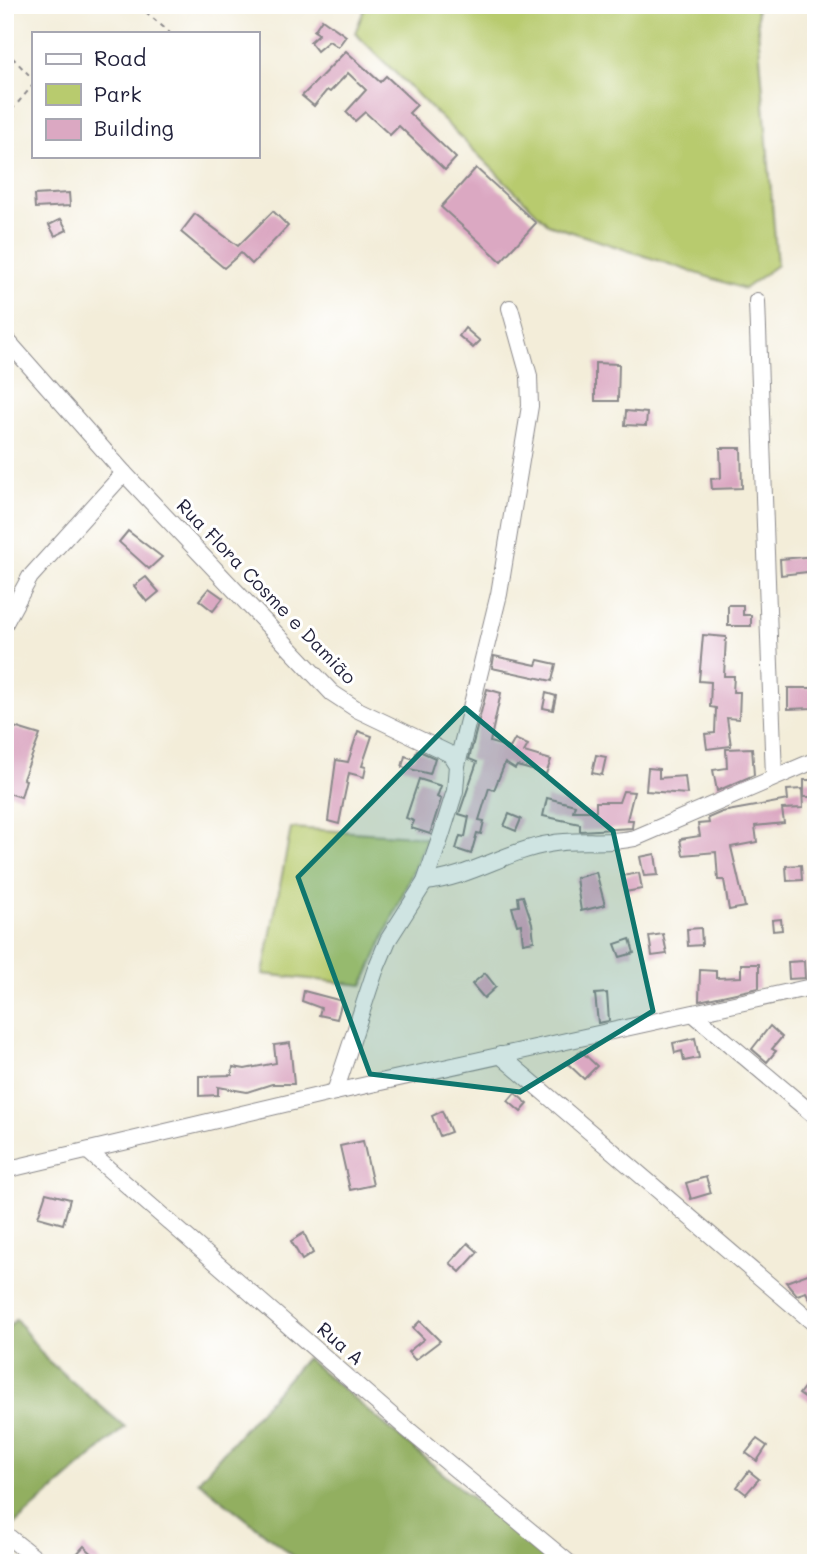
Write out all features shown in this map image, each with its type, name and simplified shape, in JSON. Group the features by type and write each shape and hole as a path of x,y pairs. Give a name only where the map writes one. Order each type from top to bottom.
{"street":[{"path":"757,301 774,777"},
{"path":"335,1091 353,1032 388,940 425,882 455,791 457,765 499,594 530,406 529,376 510,308"},
{"name":"Rua Flora Cosme e Damião","path":"5,338 124,472 332,693 358,710 450,754 457,765"},
{"path":"5,623 30,577 124,472"},
{"path":"425,882 449,880 550,843 607,844 635,838 816,760"},
{"path":"5,1170 335,1091 695,1014 816,985"},
{"path":"695,1014 816,1117"},
{"path":"500,1055 816,1325"},
{"name":"Rua A","path":"89,1152 406,1428 569,1563"},
{"path":"5,1534 41,1563"}],"path":[{"path":"138,5 169,32"},
{"path":"5,50 32,78"},
{"path":"5,118 32,86"}],"highlighted area":[{"path":"465,708 613,831 653,1011 520,1092 370,1074 298,877"}],"green space":[{"path":"366,5 756,5 777,265 744,289 548,224 355,33"},
{"path":"291,828 427,839 363,985 263,974"},
{"path":"16,1319 46,1359 125,1427 6,1532 5,1331"},
{"path":"306,1358 549,1563 302,1563 198,1481"}],"building":[{"path":"322,19 346,36 338,47 329,41 317,51 310,42 319,34 314,31"},
{"path":"346,51 380,82 386,76 417,105 409,113 456,158 445,170 399,126 390,135 365,112 355,121 346,112 366,90 348,73 330,92 327,90 314,106 302,96"},
{"path":"476,168 536,223 501,261 441,207"},
{"path":"69,193 70,206 35,208 34,195"},
{"path":"273,211 288,226 252,264 241,253 224,268 181,232 195,214 238,246"},
{"path":"61,219 67,230 55,236 49,225"},
{"path":"465,328 480,341 473,348 459,336"},
{"path":"595,363 619,364 618,401 595,401"},
{"path":"626,411 647,413 646,426 625,425"},
{"path":"720,448 741,448 742,488 712,489 711,479 721,478"},
{"path":"128,531 162,557 149,569 119,542"},
{"path":"816,556 816,571 781,575 780,559"},
{"path":"146,577 159,592 147,602 134,586"},
{"path":"209,588 223,598 213,611 199,600"},
{"path":"728,605 743,605 743,615 751,615 751,626 728,626"},
{"path":"703,635 726,637 724,676 734,676 733,692 740,692 739,719 727,718 731,746 707,749 705,734 715,733 716,708 710,707 711,682 699,681"},
{"path":"494,656 536,665 538,660 556,664 552,681 492,668"},
{"path":"788,688 812,688 812,708 788,709"},
{"path":"487,689 501,693 490,742 510,748 515,739 528,745 524,752 551,760 546,774 517,766 515,769 505,763 494,790 489,788 479,820 484,821 481,834 477,833 471,854 456,849 460,836 465,837 469,817 459,814 477,762 469,759"},
{"path":"546,693 556,696 553,710 543,708"},
{"path":"14,727 40,735 23,779 26,780 21,797 5,792 5,754"},
{"path":"358,731 372,736 362,766 366,767 364,777 349,773 339,824 328,821 336,760 348,762"},
{"path":"752,748 754,775 717,791 713,770 727,768 726,749"},
{"path":"417,750 435,758 430,774 402,767 405,756 414,759"},
{"path":"596,755 606,757 602,775 592,773"},
{"path":"648,768 659,769 659,778 685,776 687,794 646,791"},
{"path":"419,779 441,786 437,797 441,799 430,834 411,828 414,821 406,818"},
{"path":"804,780 816,780 816,797 804,797"},
{"path":"802,789 803,808 782,809 784,823 755,826 757,842 731,847 745,907 729,910 724,880 718,880 716,852 683,855 680,839 700,836 698,824 709,823 708,818 722,812 788,800 787,790"},
{"path":"623,791 634,792 627,820 633,820 632,828 580,831 580,824 543,816 547,798 575,805 573,811 596,811 596,802 619,802"},
{"path":"509,814 521,819 516,831 504,826"},
{"path":"655,854 658,875 644,876 640,857"},
{"path":"801,865 802,880 787,881 786,866"},
{"path":"596,872 605,905 581,911 576,878"},
{"path":"639,873 642,889 625,892 622,876"},
{"path":"523,896 532,923 534,941 523,943 521,924 517,925 512,907 519,906 518,897"},
{"path":"781,919 782,930 773,931 772,920"},
{"path":"701,928 702,945 688,946 687,929"},
{"path":"663,934 667,954 652,956 649,936"},
{"path":"630,939 634,953 620,957 615,944"},
{"path":"804,961 805,978 789,979 788,962"},
{"path":"741,964 759,964 759,988 699,1001 700,970 716,971 716,978 741,977"},
{"path":"485,973 496,987 484,998 472,984"},
{"path":"304,991 342,1001 337,1019 319,1015 321,1008 302,1001"},
{"path":"607,993 609,1021 598,1023 595,994"},
{"path":"770,1026 782,1037 772,1049 776,1051 767,1062 752,1049"},
{"path":"695,1038 699,1058 684,1061 682,1051 675,1053 673,1043"},
{"path":"290,1043 294,1084 272,1084 247,1092 218,1087 218,1095 199,1096 199,1076 232,1075 233,1067 245,1069 276,1063 274,1045"},
{"path":"581,1051 597,1066 584,1079 568,1064"},
{"path":"515,1093 528,1104 521,1112 508,1101"},
{"path":"442,1111 451,1132 440,1136 432,1116"},
{"path":"363,1141 373,1185 350,1190 340,1146"},
{"path":"706,1177 711,1193 691,1199 686,1183"},
{"path":"46,1193 70,1199 63,1224 38,1217"},
{"path":"304,1233 313,1253 302,1260 291,1241"},
{"path":"468,1243 478,1252 460,1272 450,1263"},
{"path":"813,1272 816,1281 816,1311 806,1292 797,1295 786,1282"},
{"path":"420,1321 440,1341 415,1360 408,1352 424,1339 413,1328"},
{"path":"816,1372 816,1406 799,1394"},
{"path":"757,1439 767,1446 757,1461 746,1453"},
{"path":"749,1471 759,1479 746,1494 737,1487"},
{"path":"84,1546 102,1563 83,1563 75,1556"}]}
